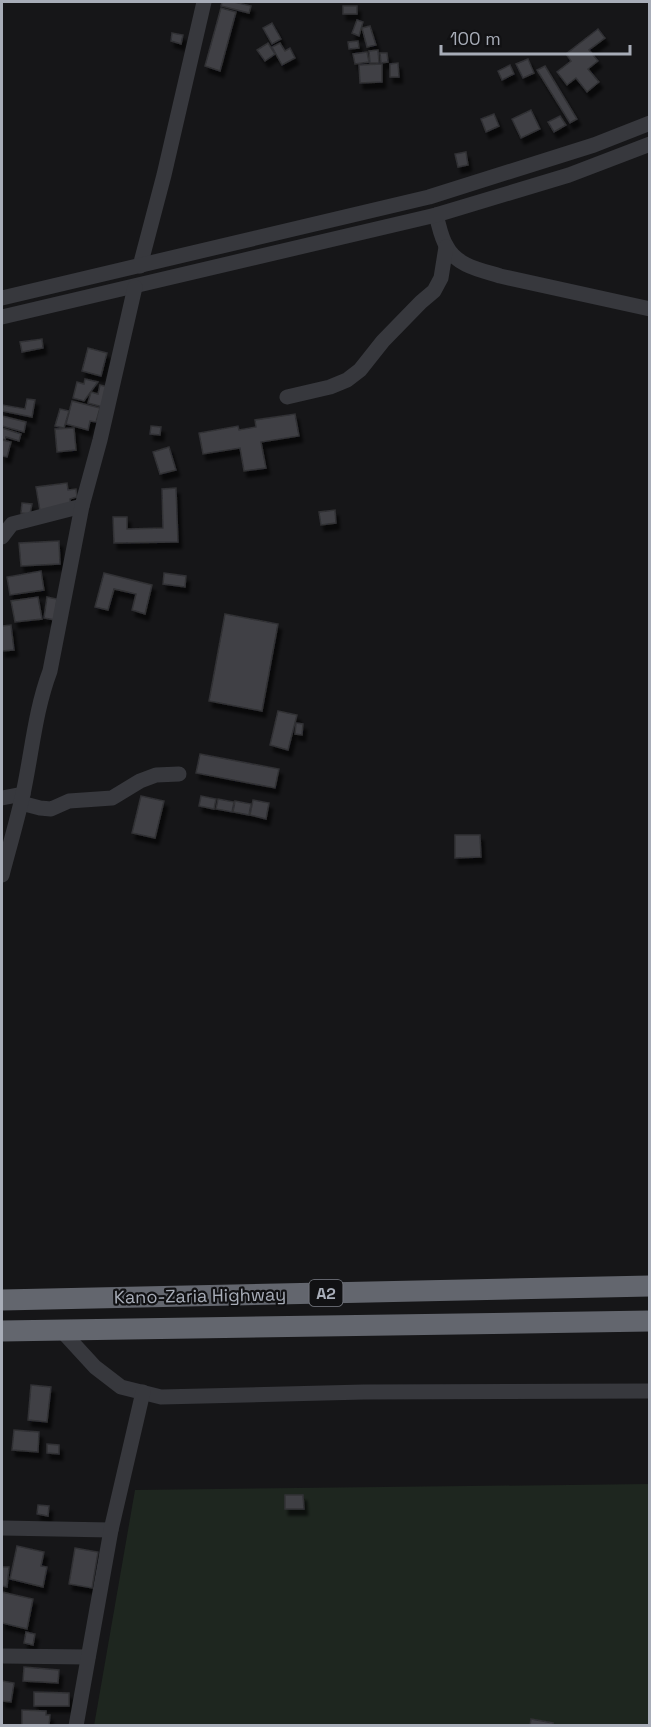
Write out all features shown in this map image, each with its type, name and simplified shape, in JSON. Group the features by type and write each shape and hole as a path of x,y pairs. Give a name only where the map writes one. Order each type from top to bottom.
{"highway":[{"name":"Kano-Zaria Highway","path":"2,1300 650,1286"},
{"name":"Kano-Zaria Highway","path":"2,1331 650,1321"}],"street":[{"path":"140,266 204,2"},
{"path":"2,298 429,197 594,146 650,123"},
{"path":"2,317 436,215 569,175 650,144"},
{"path":"365,212 369,231"},
{"path":"286,398 348,380 360,370 383,340 434,291 441,278 446,247 436,215"},
{"path":"446,247 459,260 476,269 650,309"},
{"path":"2,875 22,798 35,719 50,671 82,506 100,440 135,287"},
{"path":"2,537 12,524 82,506"},
{"path":"2,798 22,798 40,808 51,809 69,801 112,798 140,781 156,775 179,774"},
{"path":"60,1330 95,1367 121,1387 161,1397 376,1392 650,1391"},
{"path":"76,1725 111,1530 143,1392"},
{"path":"2,1528 111,1530"},
{"path":"2,1656 88,1657"}],"shaded area":[{"path":"649,1484 649,1725 94,1726 135,1490"}],"building":[{"path":"222,2 251,6 249,13 221,6"},
{"path":"343,6 357,6 357,14 343,14"},
{"path":"221,8 236,12 220,71 205,66"},
{"path":"357,20 363,22 359,36 352,33"},
{"path":"272,23 281,39 272,44 263,28"},
{"path":"370,26 376,45 367,47 362,28"},
{"path":"598,29 605,38 589,50 598,61 588,69 599,82 587,92 576,78 567,85 557,72 571,61 566,54"},
{"path":"172,33 183,35 181,44 171,41"},
{"path":"358,41 359,48 349,49 348,42"},
{"path":"268,43 275,54 265,61 257,50"},
{"path":"280,43 285,51 290,48 295,58 282,65 272,47"},
{"path":"378,50 379,63 370,63 369,51"},
{"path":"367,52 369,62 355,64 353,54"},
{"path":"380,53 387,53 388,62 381,63"},
{"path":"528,59 534,73 523,78 516,64"},
{"path":"398,63 399,77 390,77 390,64"},
{"path":"382,64 382,82 360,83 359,65"},
{"path":"510,65 514,74 502,80 498,71"},
{"path":"545,66 577,119 570,123 537,70"},
{"path":"531,110 540,129 521,138 512,119"},
{"path":"494,114 499,126 486,132 481,119"},
{"path":"560,116 566,125 554,132 548,122"},
{"path":"466,152 468,165 458,167 455,154"},
{"path":"42,339 43,348 22,352 20,342"},
{"path":"88,348 107,353 101,376 82,371"},
{"path":"85,379 98,382 84,401 73,398 77,382 84,384"},
{"path":"100,385 108,387 103,407 88,403 91,392 98,394"},
{"path":"27,399 35,400 32,417 2,411 3,405 25,409"},
{"path":"72,401 100,408 96,422 90,421 88,430 66,424"},
{"path":"60,409 69,411 64,428 55,426"},
{"path":"295,414 299,436 261,442 266,468 244,471 240,448 203,454 199,433 238,426 239,430 256,427 255,420"},
{"path":"2,416 26,422 24,432 2,426"},
{"path":"151,426 161,427 160,435 150,434"},
{"path":"2,428 21,434 19,441 6,437 5,440 2,439"},
{"path":"74,428 76,450 57,452 55,429"},
{"path":"2,440 11,442 7,457 2,456"},
{"path":"169,447 176,470 160,474 153,452"},
{"path":"67,483 68,490 76,489 77,497 70,499 71,506 40,511 36,487"},
{"path":"176,488 178,542 114,543 113,517 127,517 127,529 163,528 162,489"},
{"path":"22,503 32,504 30,514 21,513"},
{"path":"335,510 336,523 321,525 319,512"},
{"path":"59,541 60,564 21,566 19,543"},
{"path":"41,571 44,590 10,595 7,577"},
{"path":"104,573 152,585 145,614 132,610 136,594 114,589 108,610 95,607"},
{"path":"164,573 186,576 185,587 163,584"},
{"path":"38,597 42,619 15,622 11,601"},
{"path":"47,597 57,599 55,620 44,618"},
{"path":"225,614 278,624 262,711 209,701"},
{"path":"11,625 14,650 2,651 2,626"},
{"path":"278,711 297,715 288,750 270,745"},
{"path":"296,723 303,724 302,735 295,734"},
{"path":"200,754 279,769 275,788 196,773"},
{"path":"141,796 164,801 155,838 132,833"},
{"path":"201,796 216,799 214,809 199,806"},
{"path":"218,799 234,802 232,812 216,809"},
{"path":"253,800 269,803 266,819 250,815"},
{"path":"235,801 251,804 249,815 233,812"},
{"path":"455,835 480,835 481,857 455,858"},
{"path":"31,1385 51,1387 47,1422 28,1420"},
{"path":"14,1430 39,1432 38,1452 12,1450"},
{"path":"47,1444 59,1445 59,1454 47,1453"},
{"path":"285,1495 303,1495 304,1509 285,1509"},
{"path":"38,1505 49,1506 48,1516 37,1514"},
{"path":"17,1546 44,1552 41,1566 47,1567 43,1587 10,1579"},
{"path":"75,1548 98,1552 92,1588 69,1584"},
{"path":"2,1567 9,1567 7,1587 2,1586"},
{"path":"2,1592 33,1599 27,1629 2,1623"},
{"path":"26,1632 35,1634 33,1645 24,1643"},
{"path":"24,1667 59,1670 58,1683 23,1681"},
{"path":"2,1681 14,1683 11,1702 2,1701"},
{"path":"34,1692 69,1693 69,1706 34,1706"},
{"path":"22,1710 46,1711 46,1715 50,1715 49,1726 22,1726"},
{"path":"531,1719 553,1723 553,1726 530,1726"}]}
